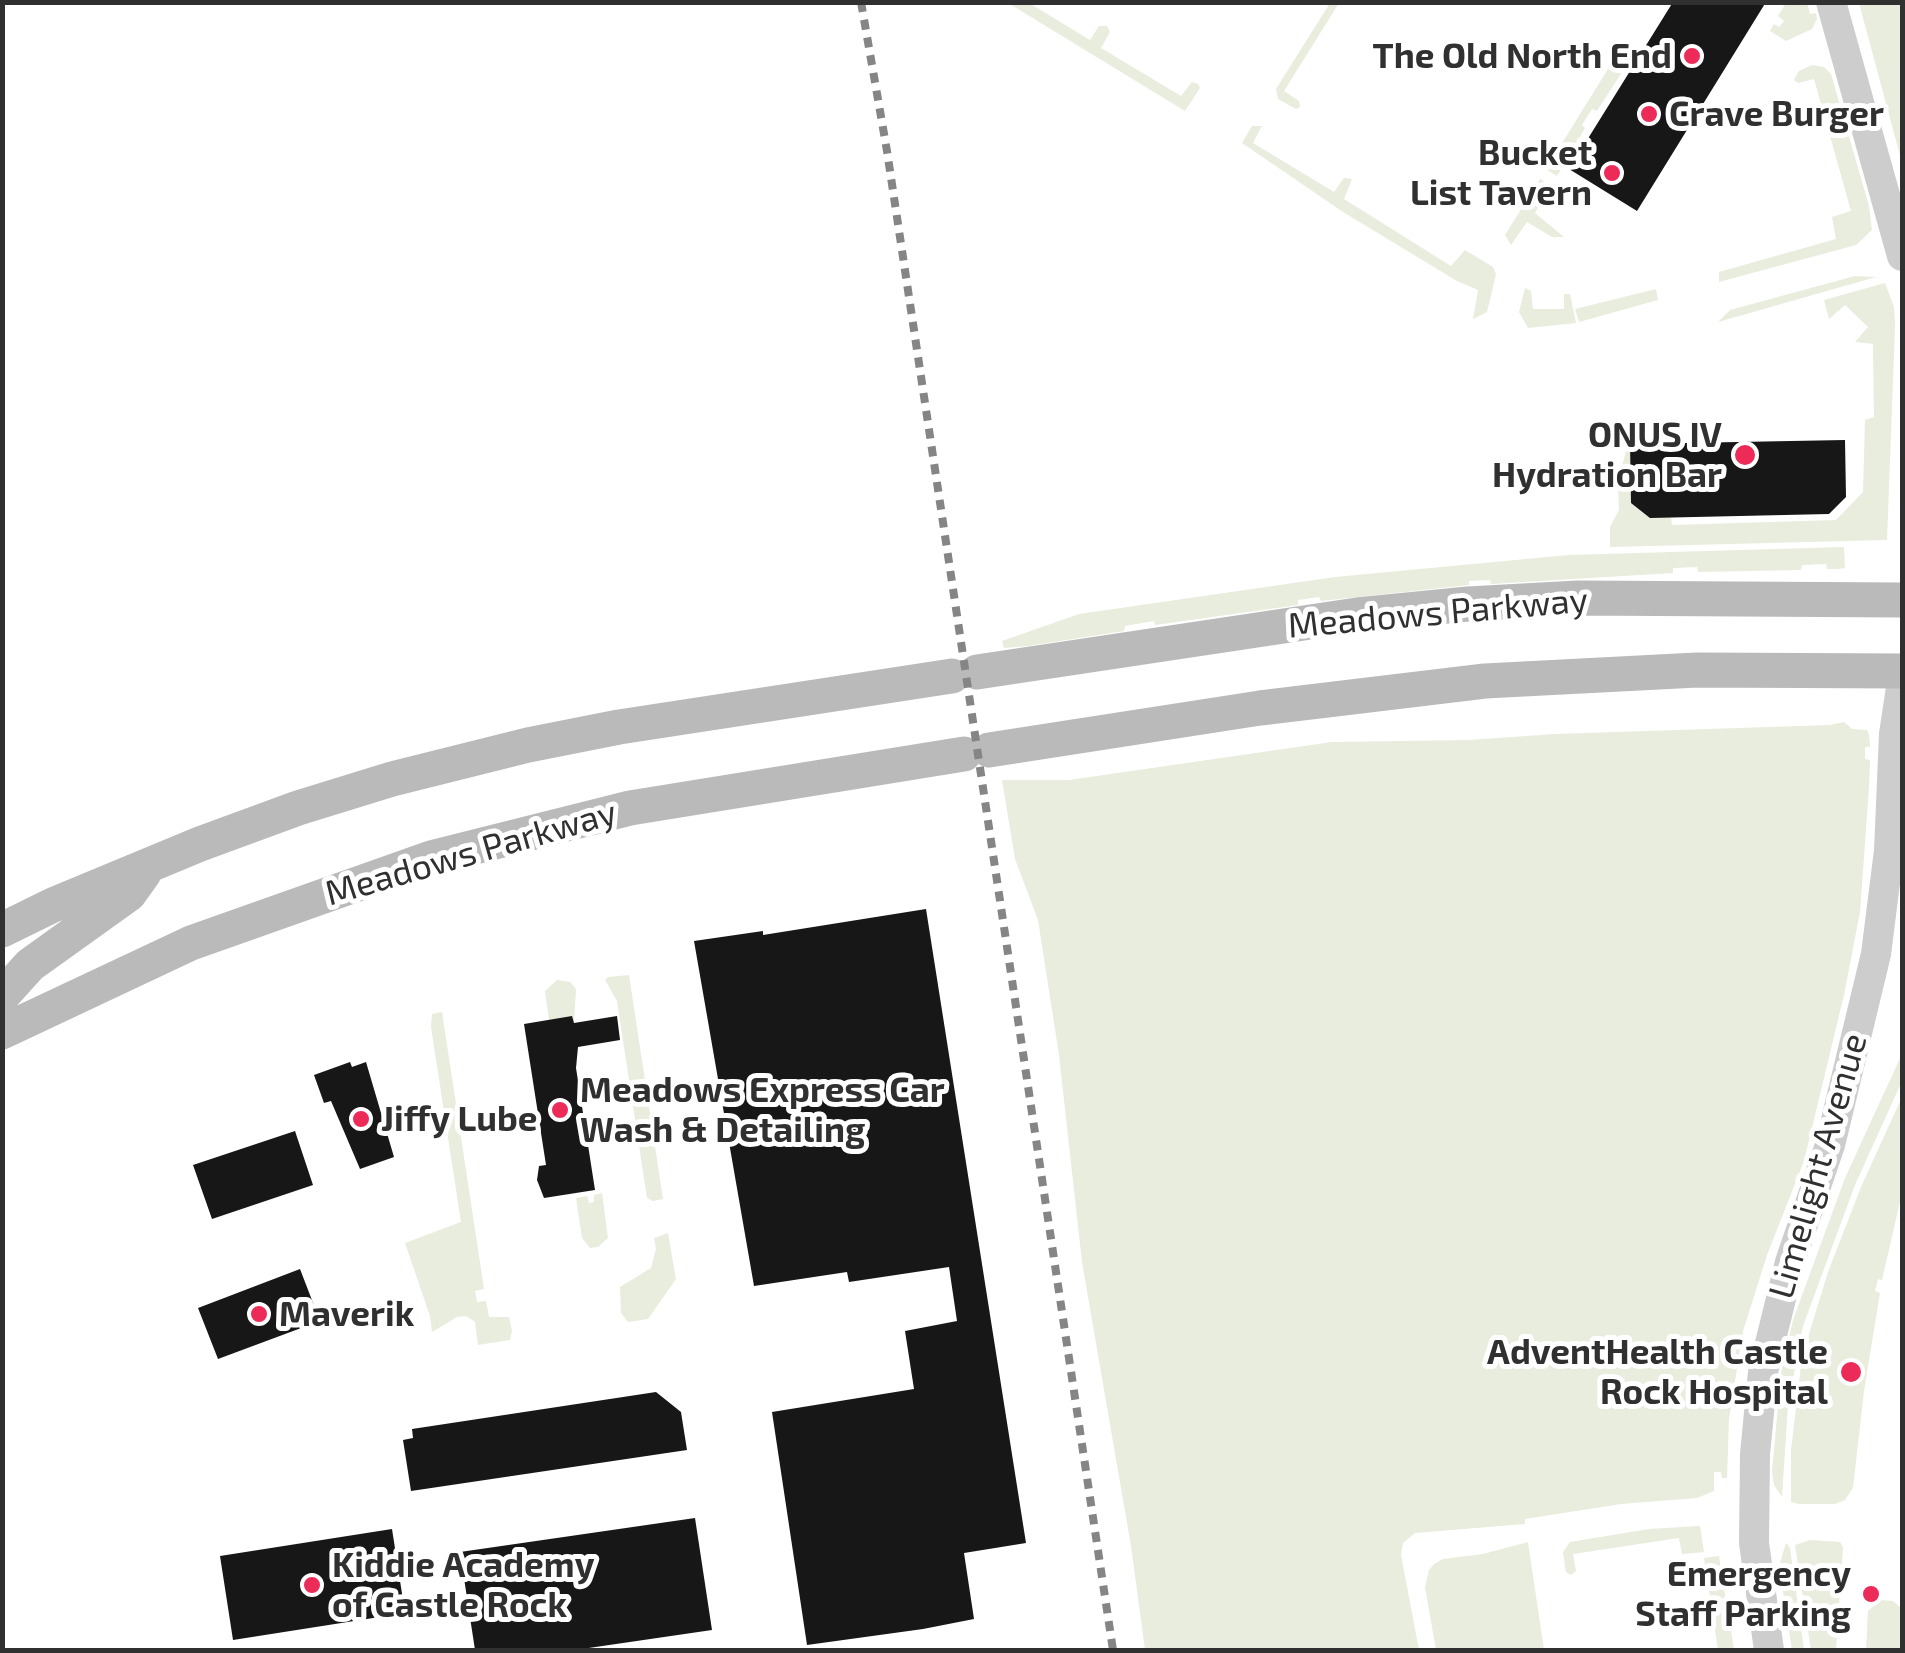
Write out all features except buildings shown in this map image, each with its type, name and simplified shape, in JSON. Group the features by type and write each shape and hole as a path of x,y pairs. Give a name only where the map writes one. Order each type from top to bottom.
{"main road":[{"name":"Meadows Parkway","path":"2,930 150,864 298,808 392,779 528,745 722,710 1357,615 1468,604 1578,598 1902,600"},
{"name":"Meadows Parkway","path":"2,1032 191,943 282,908 432,858 630,808 1260,708 1485,682 1697,670 1902,671"},
{"path":"2,996 30,965 129,894 150,864"}],"street":[{"path":"1831,2 1902,256"},
{"name":"Limelight Avenue","path":"1769,1650 1754,1543 1760,1396 1777,1304 1823,1172 1876,954 1902,681"}],"green space":[{"path":"1008,3 1029,3 1090,40 1099,26 1107,26 1110,32 1101,48 1181,96 1192,82 1200,88 1185,111"},
{"path":"1330,3 1339,3 1284,91 1299,101 1300,107 1296,109 1278,99 1276,89"},
{"path":"1786,3 1807,3 1810,14 1816,13 1817,19 1812,29 1786,41 1770,31 1774,24 1779,27 1784,21 1778,16"},
{"path":"1859,3 1902,3 1902,163"},
{"path":"1616,56 1628,63 1597,111 1592,109 1557,176 1546,169"},
{"path":"1812,65 1824,67 1831,74 1869,206 1872,230 1856,245 1719,282 1719,272 1836,239 1832,217 1851,211 1814,79 1798,83 1794,80 1799,71"},
{"path":"1252,126 1262,126 1253,143 1334,192 1344,178 1352,179 1344,199 1451,266 1465,250 1493,267 1496,274 1487,312 1473,319 1478,290 1343,212 1242,143"},
{"path":"1540,179 1551,186 1535,213 1564,237 1552,237 1527,222 1511,245 1505,235"},
{"path":"1855,276 1876,277 1718,322 1730,310"},
{"path":"1885,283 1894,307 1895,326 1887,540 1610,547 1610,527 1619,510 1618,485 1623,484 1622,466 1629,441 1635,444 1630,445 1631,503 1671,517 1672,525 1836,520 1863,492 1865,420 1874,417 1873,344 1855,342 1868,327 1845,305 1829,319 1824,300"},
{"path":"1525,288 1531,291 1533,309 1564,309 1564,294 1570,294 1576,323 1528,328 1519,312"},
{"path":"1656,289 1658,300 1579,322 1575,309"},
{"path":"1844,547 1845,568 1838,569 1827,569 1826,564 1802,565 1801,570 1698,572 1697,567 1673,568 1673,573 1491,584 1490,580 1469,581 1469,585 1321,601 1319,597 1298,600 1298,605 1155,625 1154,621 1125,626 1124,631 1028,646 1004,648 1002,641 1079,614 1335,577 1569,555"},
{"path":"1844,722 1869,734 1870,747 1865,747 1865,759 1870,760 1860,912 1804,1161 1767,1255 1743,1331 1729,1419 1727,1478 1714,1472 1714,1491 1697,1498 1621,1504 1525,1519 1525,1524 1415,1533 1403,1543 1401,1555 1419,1650 1145,1650 1082,1262 1059,1055 1038,920 1015,859 1002,780 1069,780 1332,742 1469,740"},
{"path":"629,975 663,1199 653,1201 647,1198 617,1001 605,980"},
{"path":"557,980 570,982 576,989 574,1023 571,1017 549,1020 545,991"},
{"path":"442,1012 484,1289 475,1291 477,1302 486,1301 489,1317 509,1317 510,1340 478,1345 475,1322 466,1316 432,1332 405,1243 461,1222 431,1027 432,1014"},
{"path":"1902,1054 1902,1081 1855,1185 1803,1326 1788,1405 1782,1497 1772,1472 1781,1373 1793,1320 1845,1178"},
{"path":"1902,1097 1902,1193 1882,1280 1878,1279 1875,1291 1880,1293 1853,1488 1845,1500 1835,1504 1791,1502 1791,1450 1802,1357 1828,1272"},
{"path":"602,1193 608,1238 598,1247 590,1248 582,1238 576,1198 587,1196 589,1203 594,1202 594,1195"},
{"path":"668,1233 676,1279 648,1319 628,1322 621,1313 620,1287 651,1268 656,1249 654,1238"},
{"path":"1700,1526 1704,1552 1682,1554 1679,1538 1573,1554 1576,1571 1571,1575 1566,1572 1563,1552 1570,1542 1649,1529"},
{"path":"1810,1540 1840,1542 1843,1547 1836,1650 1811,1650 1795,1545"},
{"path":"1528,1542 1544,1650 1436,1650 1425,1587 1434,1564"},
{"path":"1786,1543 1790,1548 1804,1650 1792,1650 1779,1566"},
{"path":"1719,1556 1734,1650 1718,1650 1704,1558"},
{"path":"1880,1600 1893,1601 1901,1608 1900,1650 1866,1650 1868,1611"}],"railway":[{"path":"861,2 887,151 1113,1650"}],"place":[{"name":"The Old North End","path":"1692,56"},
{"name":"Crave Burger","path":"1649,114"},
{"name":"Bucket List Tavern","path":"1612,173"},
{"name":"ONUS IV Hydration Bar","path":"1745,455"},
{"name":"Meadows Express Car Wash & Detailing","path":"560,1110"},
{"name":"Jiffy Lube","path":"361,1119"},
{"name":"Maverik","path":"259,1314"},
{"name":"AdventHealth Castle Rock Hospital","path":"1851,1372"},
{"name":"Kiddie Academy of Castle Rock","path":"312,1585"},
{"name":"Emergency Staff Parking","path":"1871,1594"}]}
